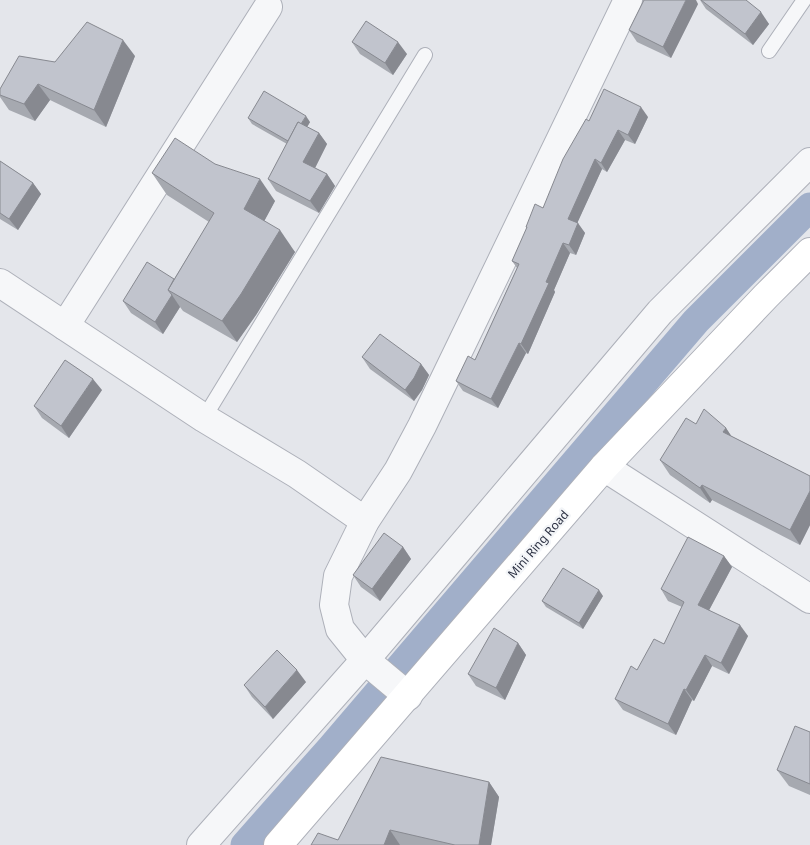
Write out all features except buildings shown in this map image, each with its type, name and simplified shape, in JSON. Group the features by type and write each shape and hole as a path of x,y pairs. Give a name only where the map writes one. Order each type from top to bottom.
{"main road":[{"name":"Mini Ring Road","path":"278,845 604,467 810,252"}],"street":[{"path":"408,696 372,666 340,629 334,605 338,576 365,521 398,471 422,426 628,0"},
{"path":"65,326 268,7"},
{"path":"201,845 372,666 660,312 810,162"},
{"path":"0,283 204,418 297,474 365,521"},
{"path":"604,467 810,599"}],"lane":[{"path":"769,51 804,0"},
{"path":"204,418 425,55"}],"waterway":[{"path":"245,845 331,748 696,321 810,207"}]}
